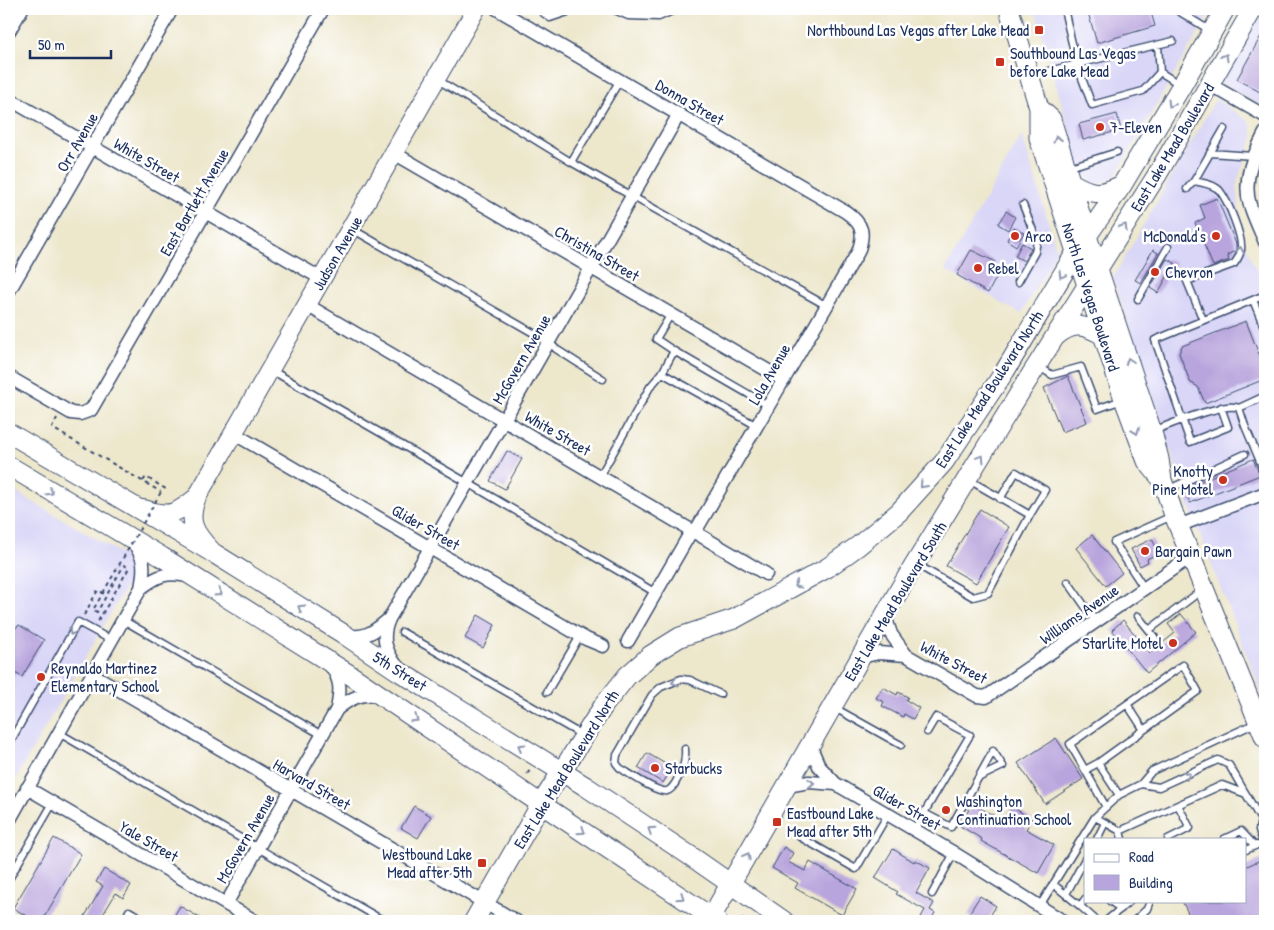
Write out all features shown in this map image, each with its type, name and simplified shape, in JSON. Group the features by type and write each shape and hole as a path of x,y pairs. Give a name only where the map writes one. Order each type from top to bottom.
{"main road":[{"name":"North Las Vegas Boulevard","path":"1009,9 1039,108 1039,138 1103,335 1147,461 1164,485"},
{"name":"East Lake Mead Boulevard","path":"1076,252 1122,185 1225,9"},
{"name":"East Lake Mead Boulevard","path":"1088,284 1157,175 1253,9"},
{"path":"1209,84 1203,74 1211,50 1212,31"},
{"name":"North Las Vegas Boulevard","path":"1039,108 1051,120 1152,432 1164,485 1176,521 1262,730"},
{"path":"1068,175 1086,191 1095,193 1109,192 1122,185"},
{"name":"East Lake Mead Boulevard North","path":"474,921 541,804 604,705 627,676 651,655 680,637 734,619 827,568 858,546 899,512 944,462 1005,371 1076,252"},
{"name":"East Lake Mead Boulevard South","path":"712,920 884,616 1088,284"},
{"path":"1055,337 1066,328 1073,326 1089,328 1103,335"},
{"name":"5th Street","path":"9,432 215,554 342,633 400,672 563,772 784,921"},
{"name":"5th Street","path":"9,466 328,661 712,920"}],"street":[{"path":"9,31 22,9"},
{"name":"Orr Avenue","path":"9,291 172,9"},
{"name":"East Bartlett Avenue","path":"9,377 71,413 80,414 91,410 323,9"},
{"name":"Judson Avenue","path":"215,554 194,527 192,514 197,497 476,9"},
{"name":"Donna Street","path":"497,9 846,212 856,219 861,229"},
{"path":"1209,84 1265,116"},
{"name":"White Street","path":"9,99 322,279"},
{"name":"McGovern Avenue","path":"400,672 388,654 385,644 385,632 389,619 679,114"},
{"path":"1265,133 1253,156 1248,180 1249,203 1262,224 1265,242"},
{"name":"Christina Street","path":"394,153 784,380"},
{"name":"Lola Avenue","path":"628,641 769,406 858,252 862,239 861,229"},
{"name":"White Street","path":"307,305 766,574"},
{"name":"Glider Street","path":"233,433 580,636 603,646"},
{"path":"1176,521 1265,493"},
{"name":"Judson Avenue","path":"134,506 159,514 169,515 179,511 197,497"},
{"path":"9,821 141,588 143,562 141,553 132,540"},
{"name":"Williams Avenue","path":"986,697 1190,557"},
{"path":"141,588 158,576 167,574 193,577"},
{"name":"White Street","path":"884,616 891,634 906,655 977,696 986,697"},
{"name":"McGovern Avenue","path":"342,633 356,637 367,635 389,619"},
{"name":"White Street","path":"861,657 880,653 906,655"},
{"name":"McGovern Avenue","path":"328,661 337,674 339,683 337,709"},
{"name":"Harvard Street","path":"92,674 516,921"},
{"name":"McGovern Avenue","path":"226,904 337,709 358,695 383,697"},
{"name":"Glider Street","path":"810,745 819,766 836,784 887,816 954,853 1063,921"},
{"name":"Glider Street","path":"787,786 808,782 836,784"},
{"name":"Yale Street","path":"27,788 255,921"}],"lane":[{"path":"538,9 550,18 577,9"},
{"path":"612,9 628,16 659,17 677,9"},
{"path":"1064,9 1077,65 1092,106 1144,90 1160,72 1158,46"},
{"path":"1175,9 1212,31"},
{"path":"1189,18 1194,9"},
{"path":"1029,76 1173,41"},
{"path":"1160,72 1182,85"},
{"path":"436,79 572,162 827,306"},
{"path":"572,162 620,80"},
{"path":"1187,189 1194,181 1224,128"},
{"path":"1068,175 1117,152"},
{"path":"1210,153 1253,156"},
{"path":"1194,181 1219,190 1227,204 1241,239 1241,251 1234,264 1187,281 1203,320"},
{"path":"1018,282 1035,252 1037,241 1023,205"},
{"path":"350,229 549,342 556,349 603,379"},
{"path":"1138,299 1168,247"},
{"path":"1221,407 1228,427 1190,442 1155,340 1265,295"},
{"path":"1253,300 1265,330"},
{"path":"671,314 656,339 769,406"},
{"path":"600,476 650,387 662,372 674,351"},
{"path":"1037,365 1052,375 1081,367 1097,409 1124,399"},
{"path":"269,370 468,483 656,594"},
{"path":"662,372 757,426"},
{"path":"1239,408 1265,396"},
{"path":"1152,432 1221,407 1234,405 1239,408 1265,473"},
{"path":"1164,485 1245,454"},
{"path":"915,564 973,597 988,593 1030,515 1046,490 1016,472 1000,499"},
{"path":"968,480 1030,515"},
{"path":"1144,588 1114,542 1176,521"},
{"path":"1068,582 1096,622"},
{"path":"1149,630 1203,589"},
{"path":"1138,616 1155,638"},
{"path":"123,620 322,735"},
{"path":"9,744 78,622 111,640"},
{"path":"402,632 585,737"},
{"path":"547,692 580,636"},
{"path":"1085,770 1098,763 1198,691 1184,665 1070,744 1106,807"},
{"path":"686,749 686,760 675,784 669,790 660,792 620,768 616,763 617,755 652,695 661,687 681,679 690,680 720,694"},
{"path":"1127,704 1144,730"},
{"path":"832,706 901,745"},
{"path":"913,831 970,735 936,717 927,732"},
{"path":"1039,907 1095,817 1119,796 1141,784 1152,771 1262,730"},
{"path":"58,733 384,921"},
{"path":"1141,784 1159,787 1218,760 1230,765 1261,820 1259,830 1264,842 1246,850"},
{"path":"1098,763 1119,796"},
{"path":"924,813 951,827 978,778"},
{"path":"1120,831 1222,785 1246,794"},
{"path":"319,806 328,790"},
{"path":"9,879 53,803"},
{"path":"1170,838 1190,828 1178,805"},
{"path":"800,838 856,869 887,816"},
{"path":"1095,817 1120,831 1122,838"},
{"path":"1098,838 1105,823"},
{"path":"1226,838 1242,831 1255,846"},
{"path":"932,894 954,853"},
{"path":"1066,894 1084,861"},
{"path":"1053,884 1097,921"},
{"path":"1080,906 1084,900"},
{"path":"1111,902 1121,909"},
{"path":"1106,921 1129,902"},
{"path":"1134,921 1147,909 1150,902"},
{"path":"124,921 130,911 148,921"}],"path":[{"path":"52,428 161,492 93,610 97,612 124,565 129,568 97,623"},
{"path":"144,482 146,477 169,491"},
{"path":"84,615 98,590 103,593"},
{"path":"527,774 532,767"}],"shaded area":[{"path":"1035,9 1212,9 1115,176 1102,183 1093,183 1081,174"},
{"path":"1261,9 1265,9 1265,108 1219,82"},
{"path":"1216,99 1250,122 1253,137 1237,182 1241,234 1265,292 1265,701 1192,515 1113,278"},
{"path":"1022,135 1057,251 1021,314 945,270"},
{"name":"Reynaldo Martinez Elementary School","path":"9,488 139,564 9,790"}],"building":[{"path":"1087,9 1150,9 1155,26 1097,43"},
{"path":"1265,29 1265,95 1237,79"},
{"name":"7-Eleven","path":"1117,114 1121,130 1083,140 1079,124"},
{"name":"McDonald's","path":"1217,198 1236,244 1236,249 1227,255 1229,260 1213,266 1195,223 1205,218 1200,205"},
{"path":"1006,211 1015,217 1008,230 998,224"},
{"path":"1014,227 1024,233 1016,246 1007,240"},
{"path":"1022,243 1031,248 1024,261 1015,256"},
{"name":"Rebel","path":"971,250 994,261 997,276 988,293 957,275"},
{"path":"1153,250 1158,253 1141,283 1135,280"},
{"path":"1167,259 1175,263 1158,293 1150,288"},
{"path":"1246,321 1265,370 1265,379 1205,403 1198,387 1190,382 1179,353 1182,346"},
{"path":"1068,376 1087,422 1062,432 1044,388"},
{"path":"507,451 522,459 505,489 490,481"},
{"name":"Knotty Pine Motel","path":"1253,459 1260,475 1190,503 1184,488"},
{"path":"980,509 1009,527 976,583 946,566"},
{"path":"1092,535 1122,573 1106,586 1076,548"},
{"name":"Bargain Pawn","path":"1152,539 1159,553 1147,559 1148,562 1140,566 1131,549"},
{"name":"Starlite Motel","path":"1181,614 1196,632 1147,673 1112,630 1123,620 1150,653 1175,633 1168,624"},
{"path":"478,615 495,625 483,648 465,638"},
{"path":"19,625 44,640 22,677 15,673 9,684 9,634"},
{"path":"883,687 897,695 898,692 908,697 906,700 919,708 913,719 904,714 903,717 882,706 884,702 876,698"},
{"path":"1056,738 1083,779 1045,804 1018,763"},
{"name":"Starbucks","path":"647,753 672,768 663,783 638,768"},
{"path":"972,804 1004,821 1012,807 1032,819 1026,829 1054,845 1038,873 981,841 982,839 960,826"},
{"path":"414,806 431,816 418,838 401,828"},
{"path":"54,838 81,854 42,921 35,921 13,908"},
{"path":"784,847 793,853 788,862 805,871 810,862 857,889 842,915 795,888 798,883 772,868"},
{"path":"893,849 914,862 915,860 930,868 916,893 934,903 930,910 935,913 930,921 921,917 925,910 896,894 898,892 875,878"},
{"path":"1265,858 1265,921 1192,921 1182,902 1246,902 1246,867"},
{"path":"104,869 131,885 123,898 116,893 99,921 82,921 103,886 96,882"},
{"path":"980,896 996,906 987,921 978,921 968,915"},
{"path":"180,906 205,921 171,921"}],"place":[{"name":"Northbound Las Vegas after Lake Mead","path":"1039,30"},
{"name":"Southbound Las Vegas before Lake Mead","path":"1000,62"},
{"name":"7-Eleven","path":"1100,127"},
{"name":"Arco","path":"1015,236"},
{"name":"McDonald's","path":"1216,236"},
{"name":"Rebel","path":"978,268"},
{"name":"Chevron","path":"1155,272"},
{"name":"Knotty Pine Motel","path":"1223,480"},
{"name":"Bargain Pawn","path":"1145,551"},
{"name":"Starlite Motel","path":"1173,643"},
{"name":"Reynaldo Martinez Elementary School","path":"41,677"},
{"name":"Starbucks","path":"655,768"},
{"name":"Washington Continuation School","path":"946,810"},
{"name":"Eastbound Lake Mead after 5th","path":"777,822"},
{"name":"Westbound Lake Mead after 5th","path":"482,863"}]}
